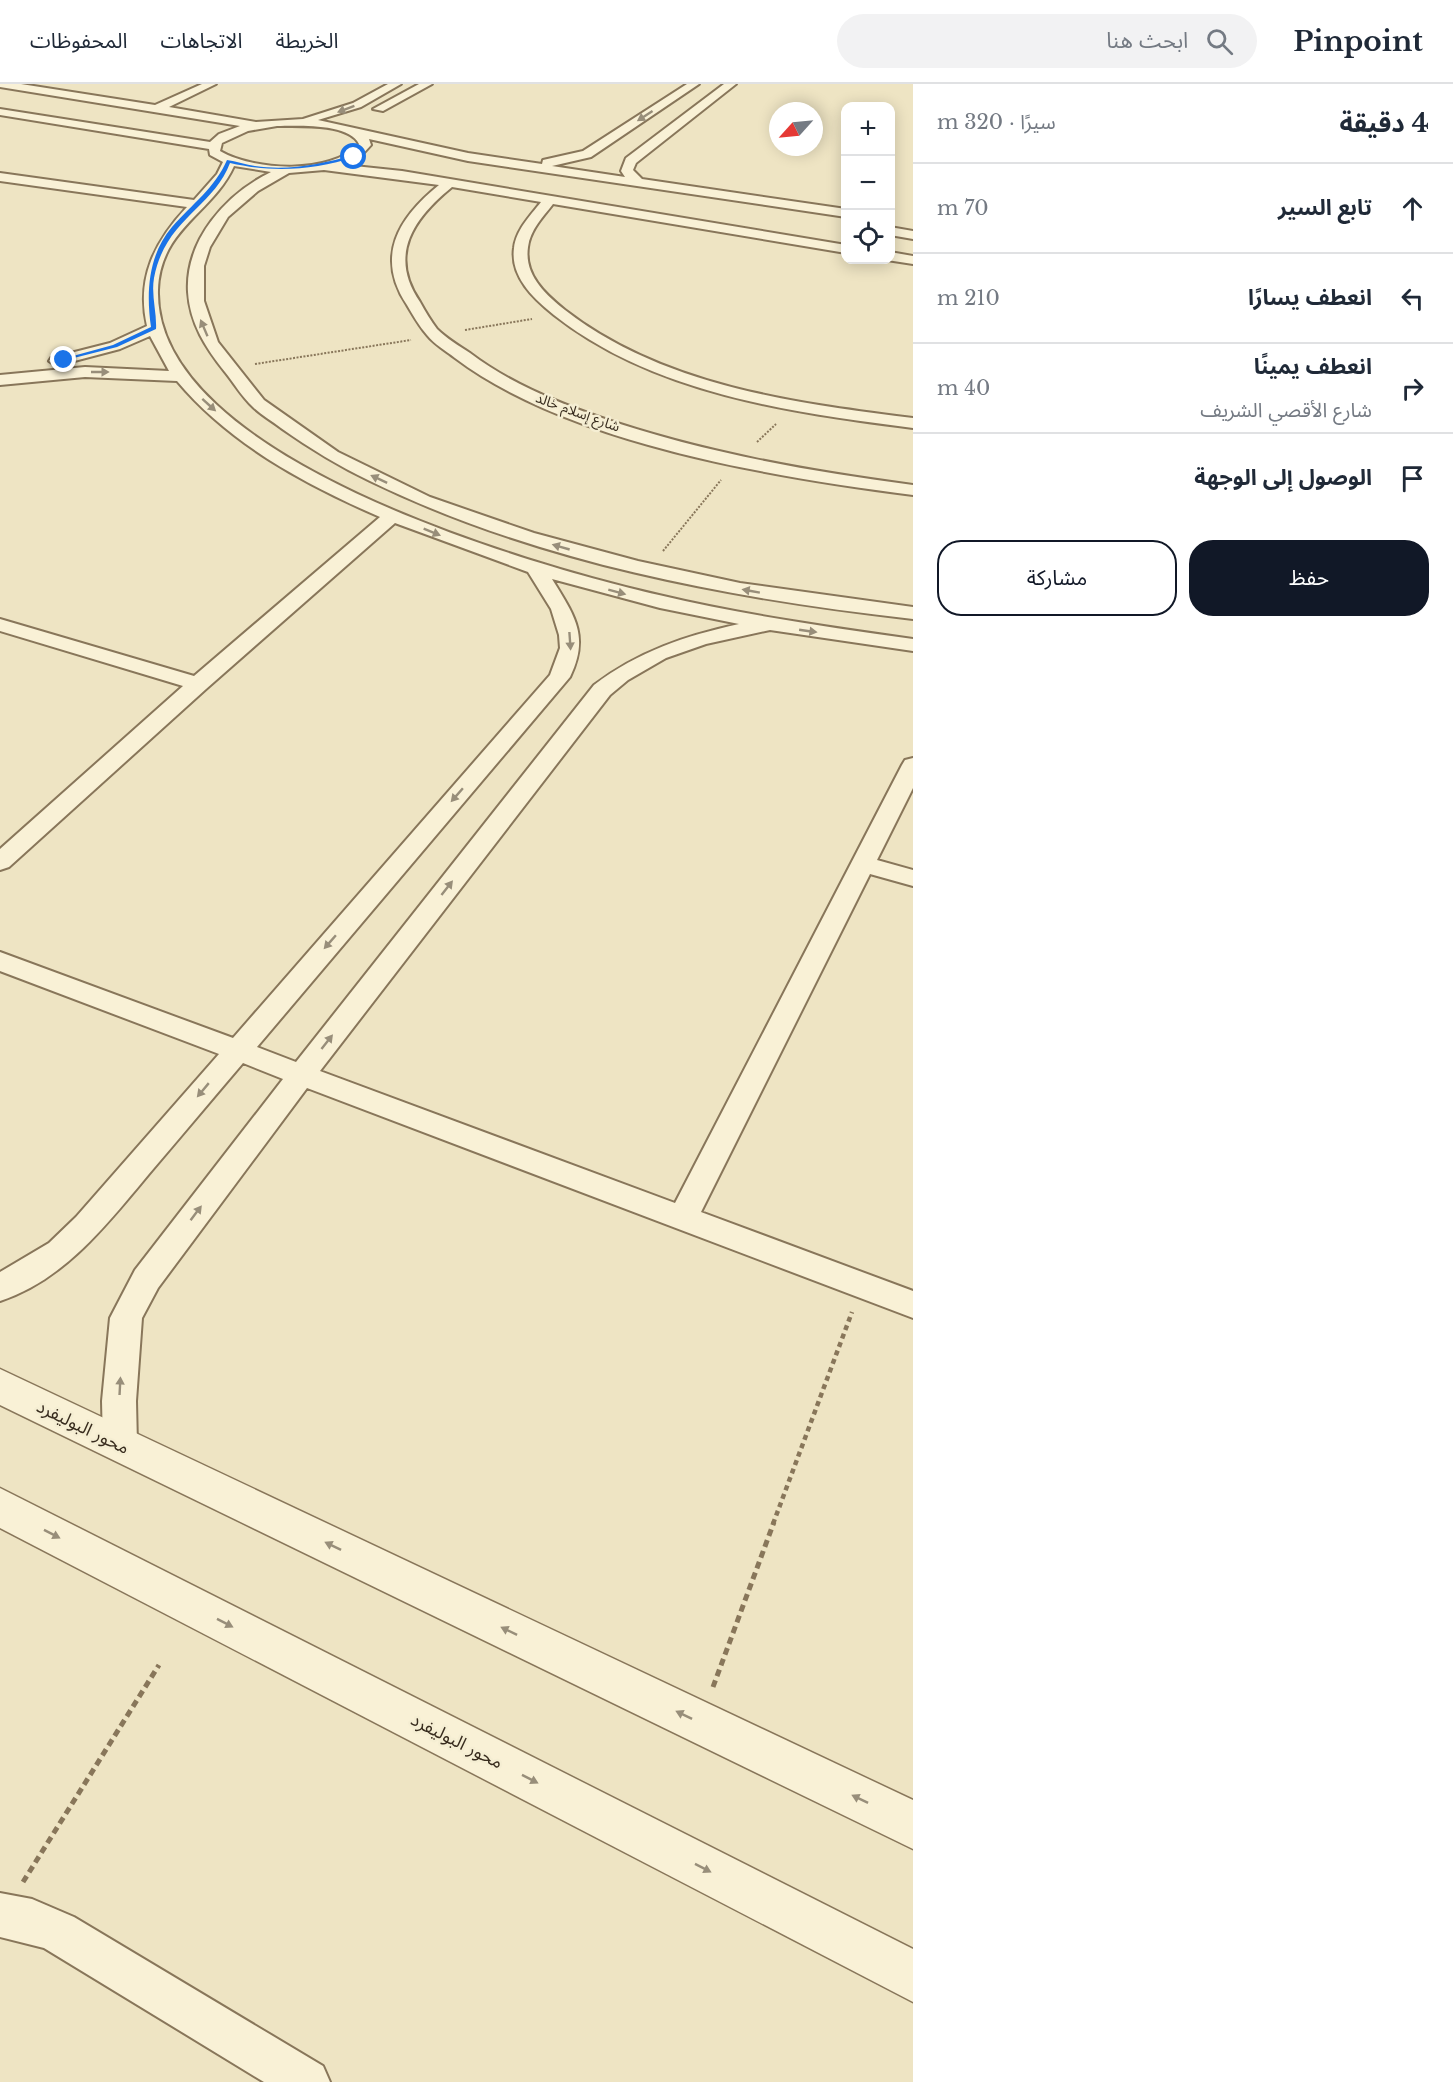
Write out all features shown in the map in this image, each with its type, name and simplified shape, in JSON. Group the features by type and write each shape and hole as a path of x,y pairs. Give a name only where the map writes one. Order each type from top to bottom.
{"street":[{"path":"0,84 234,122 262,125 321,124 355,133 520,165 841,212"},
{"path":"42,91 58,84"},
{"path":"158,108 211,84"},
{"path":"292,123 339,111 396,84"},
{"path":"355,133 368,116 428,84"},
{"path":"520,165 558,162 587,154 694,84"},
{"path":"638,182 627,171 630,161 731,84"},
{"path":"0,91 212,124 234,122"},
{"path":"0,106 161,132 190,143"},
{"path":"0,112 213,146"},
{"path":"213,146 223,136 262,125"},
{"path":"213,146 220,157 255,167 288,169 323,166 341,162 362,151 366,145 363,139 355,133"},
{"path":"389,139 400,148 426,158 841,223"},
{"path":"229,161 223,177 172,229 158,253 151,279 150,307 154,328 181,376 233,428 279,459 334,490 474,549 537,570 651,601 765,625 913,645"},
{"path":"323,166 380,172 841,248"},
{"path":"288,169 249,189 228,208 212,228 201,250 195,273 195,297 201,323 225,369 269,412 303,438 356,468 472,519 542,542 647,570 787,598 913,613"},
{"path":"380,172 411,172 841,238"},
{"path":"2,179 197,204"},
{"name":"شارع إسلام خالد","path":"448,184 414,214 399,245 397,262 406,298 435,336 465,359 494,377 552,405 608,425 737,461 828,479 913,490"},
{"path":"549,201 530,226 520,247 522,268 535,291 559,314 598,341 652,365 719,387 797,405 913,423"},
{"path":"895,221 913,224"},
{"path":"895,232 913,235"},
{"path":"895,248 913,250"},
{"path":"895,257 913,260"},
{"path":"0,371 91,354 137,338 154,328"},
{"path":"0,380 85,372 181,376"},
{"path":"0,862 198,684 392,516"},
{"path":"0,1288 60,1252 87,1226 551,686 568,663 572,649 571,634 537,570"},
{"path":"120,1445 119,1401 126,1318 146,1279 302,1074 602,690 624,671 651,656 683,643 765,625"},
{"path":"0,626 198,684"},
{"path":"683,1218 865,864 913,765"},
{"path":"865,864 913,878"},
{"path":"0,961 913,1305"},
{"name":"محور البوليفرد","path":"0,1386 913,1825"},
{"name":"محور البوليفرد","path":"0,1507 913,1976"},
{"path":"1,1915 32,1921 59,1932 307,2082"}],"path":[{"path":"225,369 559,314"},
{"path":"647,570 737,461 797,405"},
{"path":"700,1722 862,1286"},
{"path":"1,1915 159,1665"}],"route":[{"path":"64,360 115,346 137,338 154,328 150,307 151,279 158,253 172,229 223,177 229,161 255,167 288,169 323,166 354,157"}]}
